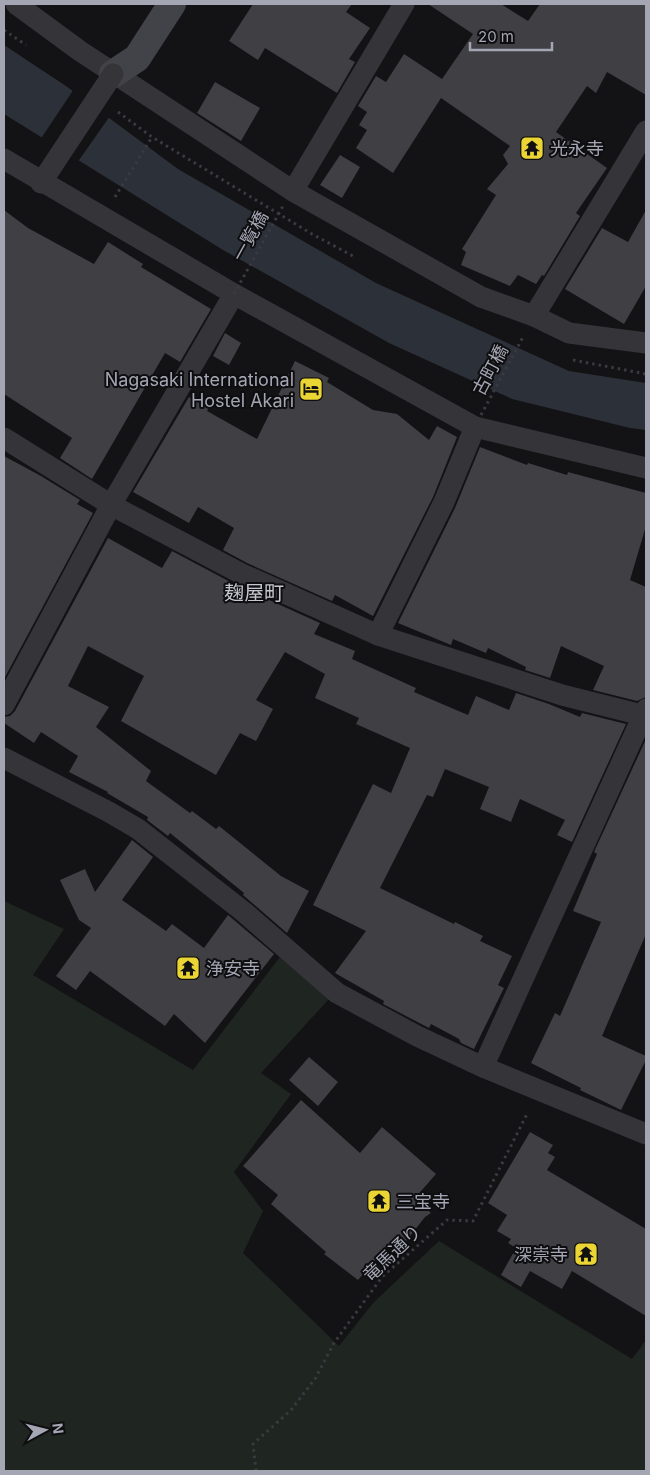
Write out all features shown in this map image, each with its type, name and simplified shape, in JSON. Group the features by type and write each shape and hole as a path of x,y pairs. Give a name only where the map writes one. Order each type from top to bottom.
{"street":[{"path":"16,4 288,198 481,297 534,316 569,333 646,343"},
{"path":"41,183 113,74 137,58 172,4"},
{"path":"288,198 404,4"},
{"path":"534,316 646,131"},
{"path":"4,159 41,183 237,287 478,421 646,468"},
{"path":"4,705 111,505 237,287"},
{"path":"378,635 444,502 478,421"},
{"path":"4,438 111,505 242,574 378,635 562,695 645,713 483,1067"},
{"path":"4,758 138,829 244,912 337,992 417,1036 483,1067 646,1134"}],"path":[{"path":"111,203 152,137"},
{"name":"一覧橋","path":"237,287 288,198"},
{"name":"古町橋","path":"478,421 523,337"},
{"name":"竜馬通り","path":"256,1471 253,1444 291,1410 316,1379 334,1343 382,1277 447,1220 472,1221 538,1091"}],"shaded area":[{"path":"4,45 66,86 178,169 376,283 569,371 646,383 646,430 630,428 512,399 389,343 223,250 4,114"},
{"path":"4,901 64,929 33,975 193,1070 280,957 330,998 261,1073 291,1094 234,1172 263,1211 243,1253 339,1346 373,1303 439,1241 632,1359 646,1340 646,1471 4,1471"}],"pier":[{"path":"74,89 110,116 77,163 40,140"}],"building":[{"path":"253,4 352,4 346,12 370,28 349,59 355,62 337,93 265,48 258,60 229,41"},
{"path":"428,4 501,4 528,21 540,4 646,4 646,95 607,72 596,93 587,86 556,132 607,168 576,213 580,216 544,276 542,275 536,284 518,275 510,286 461,265 466,252 462,249 496,195 487,189 508,164 503,155 510,146 441,98 393,173 356,148 367,130 359,125 367,112 358,106 376,76 386,82 404,54 442,79 473,34"},
{"path":"215,82 260,108 241,141 197,113"},
{"path":"340,155 360,167 342,198 320,185"},
{"path":"4,210 28,228 94,264 108,242 143,264 141,267 211,309 180,362 165,353 92,479 60,458 72,438 4,394"},
{"path":"646,210 646,286 624,324 565,289 602,228 628,242"},
{"path":"225,333 241,343 229,365 213,356"},
{"path":"295,361 329,378 327,382 373,410 397,414 429,440 437,426 457,437 433,497 373,616 335,595 332,601 247,563 223,550 234,528 198,507 189,523 133,492 189,397 209,408 207,411 257,439"},
{"path":"480,447 527,465 528,463 567,475 568,472 646,493 646,526 630,580 646,587 646,697 637,701 593,690 604,666 561,646 550,678 525,670 526,667 488,648 486,653 453,639 451,645 398,623 455,508"},
{"path":"4,456 80,500 77,504 93,513 4,679"},
{"path":"108,538 162,568 172,551 236,585 320,623 314,634 355,651 352,659 416,688 414,692 468,715 476,696 509,710 516,693 580,717 582,713 626,724 572,842 557,835 565,820 520,799 511,822 480,809 489,787 445,769 433,797 427,795 380,888 483,936 480,941 512,956 498,985 504,988 474,1049 431,1024 429,1028 383,1004 384,1001 335,973 366,931 313,905 373,784 391,793 410,748 356,724 359,718 315,698 325,674 285,652 256,700 273,709 256,741 240,733 216,775 121,721 144,676 88,646 68,686 109,707 96,727 151,771 146,781 190,813 192,811 216,829 219,826 281,876 309,891 287,933 243,895 244,893 170,833 168,836 147,820 148,817 108,792 69,772 78,756 41,732 34,743 4,723 4,717 10,716 15,711"},
{"path":"646,739 646,934 602,1036 646,1056 646,1060 621,1110 531,1063 555,1013 560,1016 601,922 573,911 597,854 594,852"},
{"path":"132,840 153,857 122,900 166,931 172,924 204,948 228,915 274,954 205,1043 174,1014 165,1026 90,971 76,990 56,976 91,928 79,920 60,880 85,869 95,892"},
{"path":"309,1057 338,1082 318,1106 289,1080"},
{"name":"三宝寺","path":"301,1100 360,1153 382,1127 436,1174 415,1198 431,1213 425,1217 399,1250 389,1244 358,1280 324,1254 326,1252 271,1204 278,1195 243,1166"},
{"name":"深崇寺","path":"530,1132 553,1145 548,1153 555,1157 547,1170 646,1229 646,1316 572,1271 562,1289 530,1271 521,1287 501,1275 516,1248 508,1243 511,1239 497,1231 507,1215 488,1203"}],"place":[{"name":"光永寺","path":"532,148"},
{"name":"Nagasaki International Hostel Akari","path":"311,389"},
{"name":"浄安寺","path":"188,968"},
{"name":"三宝寺","path":"379,1201"},
{"name":"深崇寺","path":"586,1254"}],"district":[{"name":"麹屋町","path":"254,593"}]}
